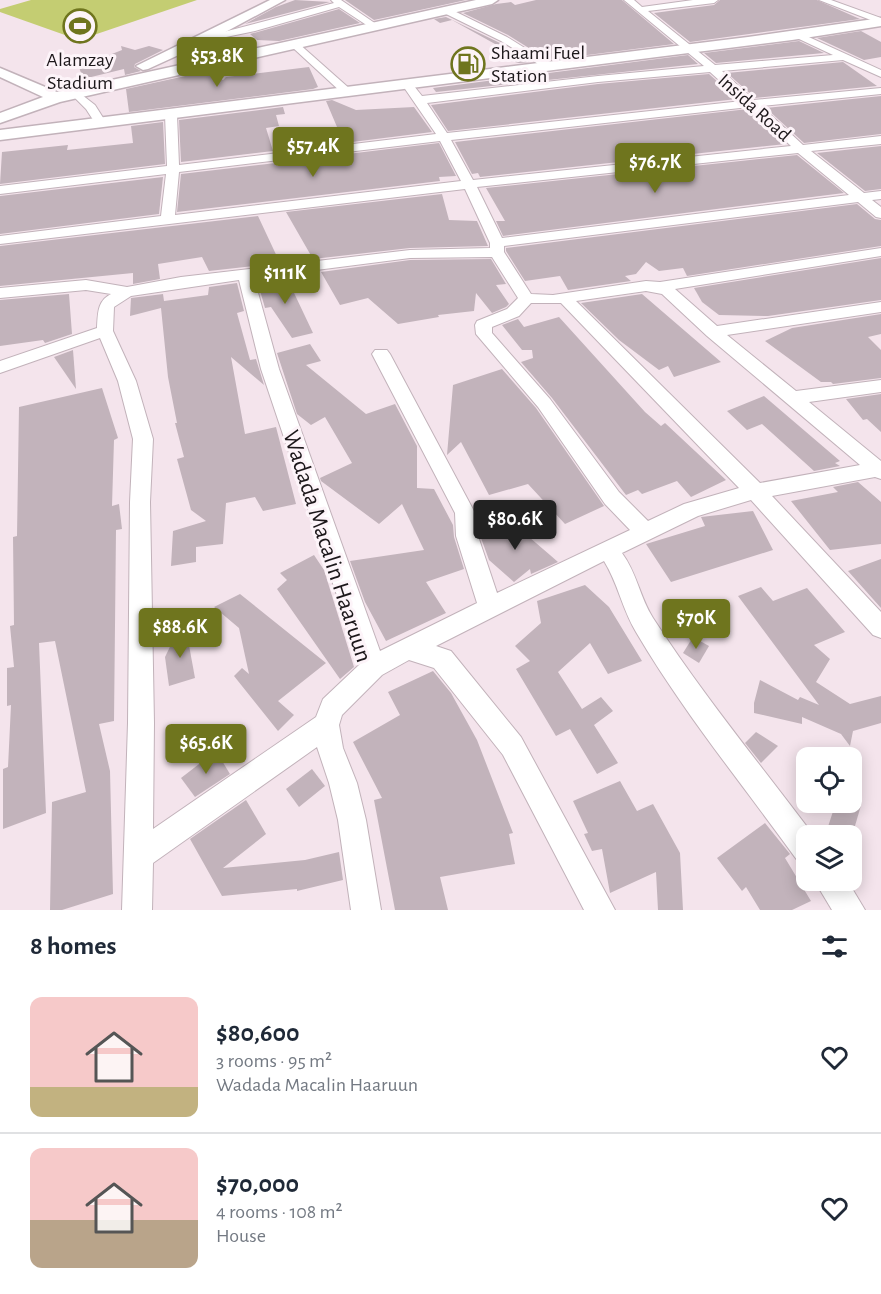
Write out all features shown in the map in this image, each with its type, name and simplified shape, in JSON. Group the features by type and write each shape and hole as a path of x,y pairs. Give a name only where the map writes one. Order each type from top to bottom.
{"street":[{"path":"0,118 156,61 279,0"},
{"path":"0,72 57,98 492,0"},
{"name":"Insida Road","path":"628,0 643,9 691,49 800,148 881,214"},
{"path":"643,9 714,0"},
{"path":"823,0 881,21"},
{"path":"202,39 261,27 343,3 374,26"},
{"path":"445,10 504,39 548,65"},
{"path":"0,135 101,124 548,65 800,36 881,21"},
{"path":"800,36 881,74"},
{"path":"294,44 346,91"},
{"path":"420,100 598,79 845,57"},
{"path":"406,83 445,137 497,248 526,298"},
{"path":"0,190 679,110 881,91"},
{"path":"77,93 91,107 101,124"},
{"path":"168,218 173,170 171,115"},
{"path":"0,240 168,218 881,140"},
{"path":"136,910 141,723 140,502 143,440 127,381 105,331 106,307 111,300 127,292 244,274 410,254 497,248 881,195"},
{"path":"526,298 543,300 646,286 660,287 881,252"},
{"name":"Wadada Macalin Haaruun","path":"244,274 274,380 373,667 332,708 326,725"},
{"path":"0,293 86,285 127,292"},
{"path":"660,287 675,296 713,332 880,470"},
{"path":"526,298 521,308 514,313 483,325 484,334 544,403 612,498 644,531"},
{"path":"567,298 570,305 755,491 881,628"},
{"path":"713,332 881,307"},
{"path":"0,367 105,331"},
{"path":"381,354 465,513 467,536 490,608"},
{"path":"791,398 881,386"},
{"path":"373,667 608,549 631,541 644,531 694,509 755,491 880,470"},
{"path":"608,549 624,573 630,595 643,623 677,674 796,835"},
{"path":"407,649 442,659 512,746 600,910"},
{"path":"137,856 326,725 330,748 343,783 352,820 366,910"},
{"path":"837,891 850,910"}],"green space":[{"name":"Alamzay Stadium","path":"31,0 197,0 79,40 0,12 0,9"}],"building":[{"path":"295,0 330,2 245,24 276,7"},
{"path":"345,0 466,0 374,20"},
{"path":"536,0 622,0 674,44 548,60 508,35 463,13 496,4 511,2 515,5"},
{"path":"720,0 817,0 860,19 690,42 654,13 714,5"},
{"path":"339,9 360,23 279,41 257,40 250,34"},
{"path":"446,17 500,43 530,62 519,63 492,56 504,49 452,20 440,23 434,19"},
{"path":"861,31 881,42 881,57 864,60 817,38"},
{"path":"799,41 824,53 716,63 704,53"},
{"path":"121,46 135,50 149,46 163,50 135,64 134,67 141,71 125,75 124,69 83,79 79,67 122,50"},
{"path":"688,55 698,64 436,92 433,88"},
{"path":"843,62 877,86 755,98 727,73"},
{"path":"309,67 318,87 313,89 129,112 126,89 208,71 223,80 226,77"},
{"path":"709,74 737,99 448,131 431,105 598,84"},
{"path":"881,96 881,134 804,143 766,108"},
{"path":"332,100 356,110 414,107 432,132 336,144 334,134 340,134 326,101"},
{"path":"283,107 285,114 276,115 279,126 266,128 273,151 181,162 179,120"},
{"path":"748,109 786,144 480,177 478,173 472,174 455,142"},
{"path":"163,122 165,164 0,184 2,152 68,145 67,150 133,143 131,126"},
{"path":"439,143 456,176 439,177 440,181 177,212 181,174 276,163 277,166 340,159 339,155"},
{"path":"881,146 881,189 865,191 817,153"},
{"path":"797,155 844,193 503,236 496,221 505,221 486,188"},
{"path":"163,177 159,214 0,234 0,196"},
{"path":"442,194 449,220 477,221 488,246 410,248 313,259 286,212"},
{"path":"857,204 875,219 881,220 881,246 687,276 683,268 659,271 646,262 636,274 625,276 631,281 568,290 560,276 525,281 506,251 506,248"},
{"path":"258,216 280,263 209,271 202,257 158,264 160,279 133,284 133,273 0,286 0,246"},
{"path":"881,258 881,300 768,316 719,315 702,302 694,288"},
{"path":"491,259 506,284 496,285 509,304 506,307 492,313 476,293 474,311 438,315 439,317 398,324 368,298 340,305 321,272 410,260"},
{"path":"286,276 313,333 292,338 271,307 265,308 257,280"},
{"path":"237,283 244,311 237,313 250,360 256,359 264,385 231,357 245,434 276,427 296,504 263,511 255,497 226,503 223,544 196,547 196,562 171,566 173,531 206,521 191,510 177,459 184,457 175,423 177,423 168,377 161,308 130,316 131,298 163,294 164,301 208,295 209,287"},
{"path":"69,294 72,334 45,343 43,340 0,346 0,300"},
{"path":"642,294 721,362 674,377 668,366 659,370 619,340 581,303"},
{"path":"881,314 881,334 868,337 881,350 881,378 833,384 821,382 765,341 792,328"},
{"path":"559,317 645,412 661,426 665,423 726,480 691,497 677,481 642,494 638,490 626,495 552,398 521,362 533,358 532,350 522,350 502,325 518,319 524,327"},
{"path":"310,344 321,361 306,365 366,414 395,404 417,446 417,488 434,489 453,525 454,537 464,569 426,582 446,613 386,641 365,602 350,561 424,550 402,504 379,524 321,481 320,478 352,463 325,417 311,425 297,414 277,353"},
{"path":"73,350 76,389 54,357"},
{"path":"502,369 536,408 604,506 565,524 528,484 489,495 461,442 447,455 453,385"},
{"path":"102,388 118,438 114,440 112,506 119,504 122,529 116,530 114,721 99,724 110,771 113,894 62,910 50,910 52,802 86,792 55,641 39,643 46,813 3,829 3,769 8,767 11,705 7,706 7,668 14,667 10,626 14,625 13,537 17,536 19,407"},
{"path":"881,394 881,432 867,419 863,420 846,399"},
{"path":"764,396 840,461 835,463 840,466 814,471 762,424 747,430 727,411"},
{"path":"858,482 881,502 881,544 830,550 791,501 838,492 833,487"},
{"path":"753,511 773,550 671,582 646,544 705,526 701,517"},
{"path":"508,519 558,562 531,574 530,569 514,582 489,560 481,538"},
{"path":"314,555 324,570 354,667 340,679 277,589 287,580 280,573"},
{"path":"881,559 881,608 848,571"},
{"path":"585,585 609,607 642,661 608,674 590,643 558,672 582,709 601,697 613,711 594,725 618,763 597,774 570,729 556,736 516,669 530,661 515,646 541,623 537,601"},
{"path":"761,587 773,601 807,588 845,632 814,645 830,659 816,682 850,704 881,696 881,723 853,731 850,746 841,734 802,717 802,724 754,713 760,680 798,700 800,697 819,705 738,596"},
{"path":"240,594 326,663 278,701 294,715 278,731 234,676 242,668 249,674 239,628 214,607"},
{"path":"184,618 195,678 169,686 165,657"},
{"path":"693,637 709,646 699,663 683,653"},
{"path":"433,671 451,693 477,740 513,833 509,834 515,864 440,877 448,910 395,910 374,800 382,798 353,742 400,715 388,692"},
{"path":"756,732 778,746 761,763 745,743"},
{"path":"216,751 230,774 195,797 181,778"},
{"path":"312,769 325,786 299,807 286,789"},
{"path":"620,781 637,811 653,804 680,853 683,910 658,910 656,872 610,893 602,849 592,851 584,834 588,833 573,801"},
{"path":"246,800 266,834 223,868 305,860 339,852 343,880 297,891 297,889 222,896 190,839"},
{"path":"832,813 859,813 855,825 829,825"},
{"path":"765,823 790,854 785,858 796,876 796,891 805,891 811,901 792,910 760,910 746,887 742,891 717,858"}],"place":[{"name":"Alamzay Stadium","path":"80,26"},
{"name":"Shaami Fuel Station","path":"468,64"}]}
